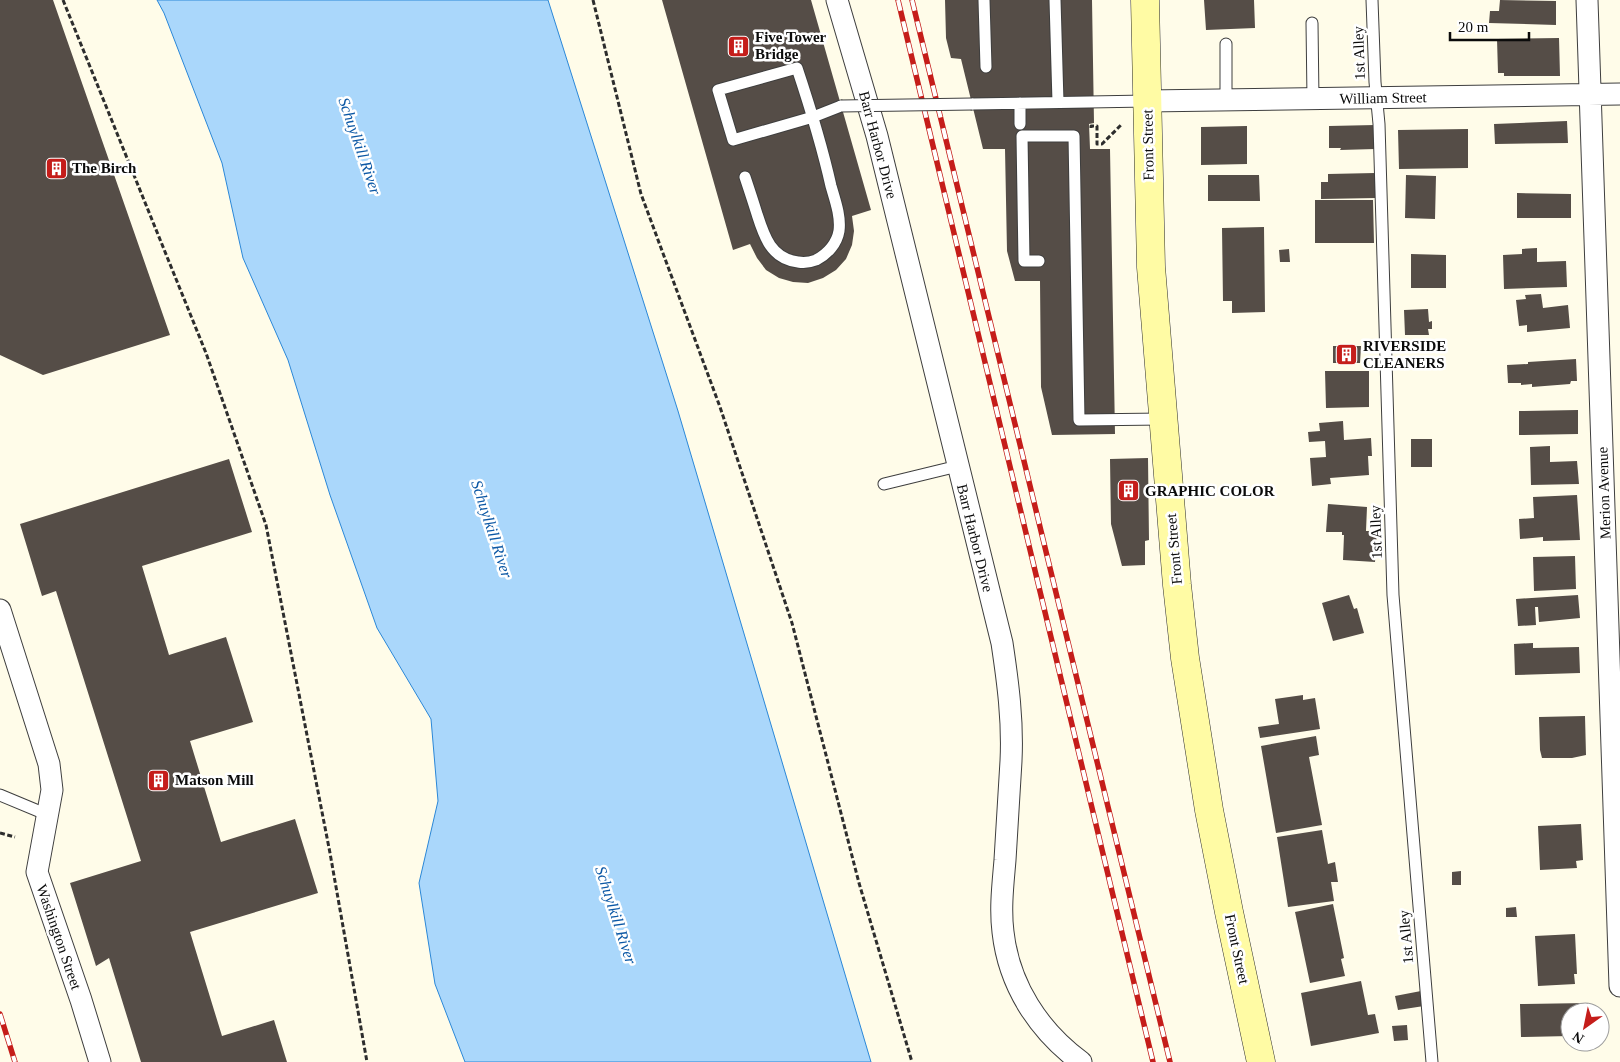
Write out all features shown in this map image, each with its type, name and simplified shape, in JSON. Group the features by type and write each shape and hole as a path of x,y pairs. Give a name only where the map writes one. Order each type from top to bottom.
{"main road":[{"name":"Front Street","path":"1145,0 1151,267 1177,585 1185,658 1209,810 1261,1062"}],"street":[{"name":"Barr Harbor Drive","path":"837,0 877,136 1002,644 1011,720 1011,759 1002,906 1003,933 1008,957 1015,980 1038,1021 1067,1051 1081,1062"},
{"name":"Merion Avenue","path":"1587,0 1620,986"},
{"name":"William Street","path":"1147,101 1620,94"},
{"name":"Washington Street","path":"0,610 49,764 52,790 37,872 100,1062"}],"lane":[{"path":"984,0 986,67"},
{"path":"1055,0 1058,102"},
{"name":"1st Alley","path":"1372,0 1376,98 1379,124 1393,595 1432,1062"},
{"path":"1312,23 1313,98"},
{"path":"1226,44 1226,99"},
{"path":"745,177 769,247 778,256 790,262 802,263 815,260 826,254 834,244 839,233 840,220 813,117 797,68 718,90 733,140 813,117 842,106 1147,101"},
{"path":"1020,103 1020,124"},
{"path":"1039,261 1024,261 1022,136 1074,136 1079,420 1163,419"},
{"path":"884,484 958,466"},
{"path":"0,795 48,815"}],"path":[{"path":"63,0 206,353 266,525 330,853 367,1062"},
{"path":"594,0 640,194 720,407 792,623 858,883 912,1062"},
{"path":"0,832 15,837"}],"water":[{"name":"Schuylkill River","path":"157,0 548,0 678,411 871,1062 465,1062 435,984 419,883 438,801 431,719 377,628 330,495 288,360 243,258 222,163 164,13"}],"building":[{"name":"The Birch","path":"0,0 53,0 170,335 43,375 0,355"},
{"path":"662,0 811,0 871,210 852,216 854,231 852,245 846,259 836,270 823,278 808,283 793,282 779,278 766,270 750,244 733,250"},
{"path":"945,0 1092,0 1094,123 1089,124 1090,149 1110,149 1115,434 1052,435 1041,387 1040,281 1015,281 1007,251 1005,149 983,149 961,59 951,58 946,38"},
{"path":"1204,0 1254,0 1255,28 1206,30"},
{"path":"1500,0 1556,1 1556,25 1489,23 1490,11 1499,11"},
{"path":"1559,38 1560,76 1504,76 1504,73 1498,73 1497,39"},
{"path":"1567,121 1568,143 1495,144 1494,124"},
{"path":"1375,125 1375,149 1340,150 1341,148 1329,148 1329,126"},
{"path":"1247,126 1247,164 1201,165 1201,127"},
{"path":"1468,129 1468,168 1399,169 1398,130"},
{"path":"1375,173 1376,198 1321,199 1321,182 1328,182 1328,174"},
{"path":"1208,175 1259,175 1260,201 1208,201"},
{"path":"1406,175 1436,176 1435,219 1405,218"},
{"path":"1517,193 1571,194 1571,218 1517,218"},
{"path":"1315,200 1373,200 1374,243 1315,243"},
{"path":"1264,227 1265,312 1232,313 1232,301 1223,301 1222,228"},
{"path":"1537,248 1537,262 1566,261 1567,287 1504,289 1503,255 1522,254 1522,249"},
{"path":"1289,249 1290,262 1280,262 1279,250"},
{"path":"1411,254 1446,255 1446,288 1411,288"},
{"path":"1541,294 1543,308 1568,305 1570,328 1527,332 1527,325 1519,326 1516,300 1526,299 1525,295"},
{"path":"1428,309 1429,322 1432,321 1432,329 1428,329 1429,335 1405,335 1404,310"},
{"name":"RIVERSIDE CLEANERS","path":"1333,346 1361,346 1360,363 1333,363"},
{"path":"1576,359 1577,381 1571,381 1570,384 1532,387 1532,384 1508,383 1507,365"},
{"path":"1325,371 1369,371 1369,407 1326,408"},
{"path":"1578,410 1578,434 1519,435 1519,411"},
{"path":"1343,421 1344,440 1371,438 1372,456 1368,456 1369,475 1330,478 1331,484 1312,486 1310,458 1326,457 1325,441 1309,442 1308,432 1320,431 1319,423"},
{"path":"1411,439 1432,439 1432,467 1411,467"},
{"path":"1550,446 1550,462 1577,461 1579,484 1531,485 1530,447"},
{"name":"GRAPHIC COLOR","path":"1148,458 1149,540 1145,541 1145,565 1122,566 1111,524 1110,459"},
{"name":"Matson Mill","path":"229,459 252,532 142,566 169,655 226,637 253,722 190,741 221,842 295,819 318,893 190,932 222,1036 274,1020 287,1062 141,1062 109,958 96,966 70,883 141,861 56,591 42,596 20,524"},
{"path":"1577,495 1580,540 1543,541 1543,537 1520,539 1519,519 1534,518 1533,497"},
{"path":"1328,504 1367,507 1366,531 1377,531 1375,562 1343,560 1344,535 1342,535 1342,532 1326,532"},
{"path":"1575,556 1576,589 1534,591 1533,557"},
{"path":"1349,595 1354,609 1357,608 1364,633 1333,641 1322,603"},
{"path":"1578,595 1580,618 1539,622 1538,607 1535,607 1536,625 1518,626 1516,599"},
{"path":"1533,643 1533,648 1579,647 1580,673 1515,675 1514,644"},
{"path":"1303,695 1303,700 1315,698 1320,729 1260,738 1258,727 1279,724 1275,699"},
{"path":"1585,716 1586,755 1572,758 1542,758 1539,717"},
{"path":"1316,736 1319,755 1309,757 1322,825 1276,833 1261,746"},
{"path":"1581,824 1583,860 1576,861 1577,868 1540,870 1538,826"},
{"path":"1322,830 1328,864 1335,862 1338,882 1331,882 1334,901 1288,907 1277,837"},
{"path":"1461,871 1461,885 1452,885 1452,872"},
{"path":"1333,904 1344,958 1341,959 1345,976 1310,983 1295,912"},
{"path":"1516,907 1517,917 1506,917 1506,908"},
{"path":"1575,934 1577,974 1574,974 1575,984 1538,986 1535,936"},
{"path":"1361,981 1368,1015 1375,1014 1379,1033 1311,1046 1301,993"},
{"path":"1421,991 1424,1006 1398,1010 1395,996"},
{"path":"1560,1003 1560,1036 1521,1037 1520,1004"},
{"path":"1407,1025 1408,1040 1394,1041 1392,1026"}],"railway":[{"path":"898,0 1153,1062"},
{"path":"912,0 1170,1062"},
{"path":"0,1014 15,1062"}],"place":[{"name":"Five Tower Bridge","path":"739,46"},
{"name":"The Birch","path":"56,168"},
{"name":"RIVERSIDE CLEANERS","path":"1347,355"},
{"name":"GRAPHIC COLOR","path":"1129,491"},
{"name":"Matson Mill","path":"159,780"}]}
